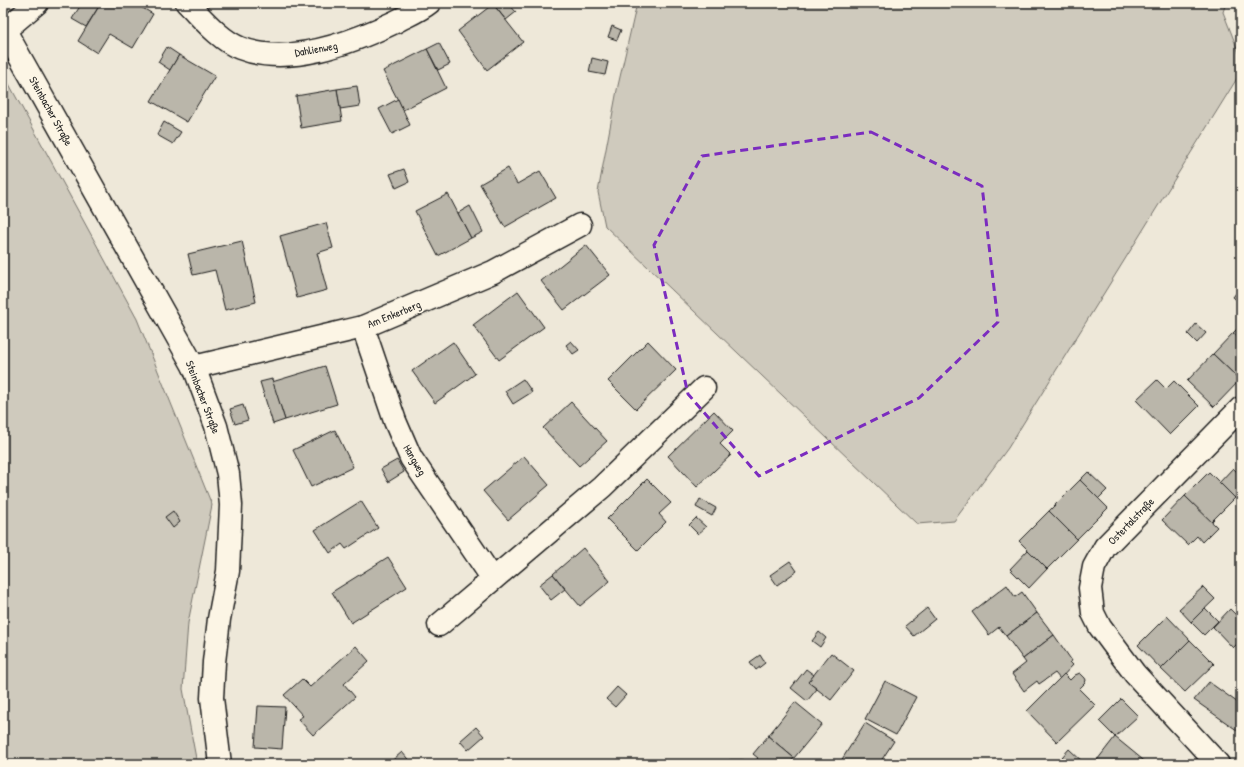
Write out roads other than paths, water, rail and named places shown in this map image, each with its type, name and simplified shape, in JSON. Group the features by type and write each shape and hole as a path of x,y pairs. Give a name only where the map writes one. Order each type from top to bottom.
{"street":[{"path":"4,29 37,3"},
{"name":"Dahlienweg","path":"187,3 208,24 227,40 240,48 258,53 271,54 303,53 346,43 386,26 429,3"},
{"name":"Steinbacher Straße","path":"4,29 194,367 216,426 228,474 231,505 228,571 219,619 212,698 220,764"},
{"name":"Am Enkerberg","path":"194,367 363,327 493,272 580,225"},
{"name":"Hangweg","path":"363,327 393,414 411,458 493,580"},
{"path":"439,625 602,487 704,388"},
{"name":"Ostertalstraße","path":"1218,764 1135,674 1100,627 1093,613 1090,588 1094,567 1105,547 1241,408"}]}
